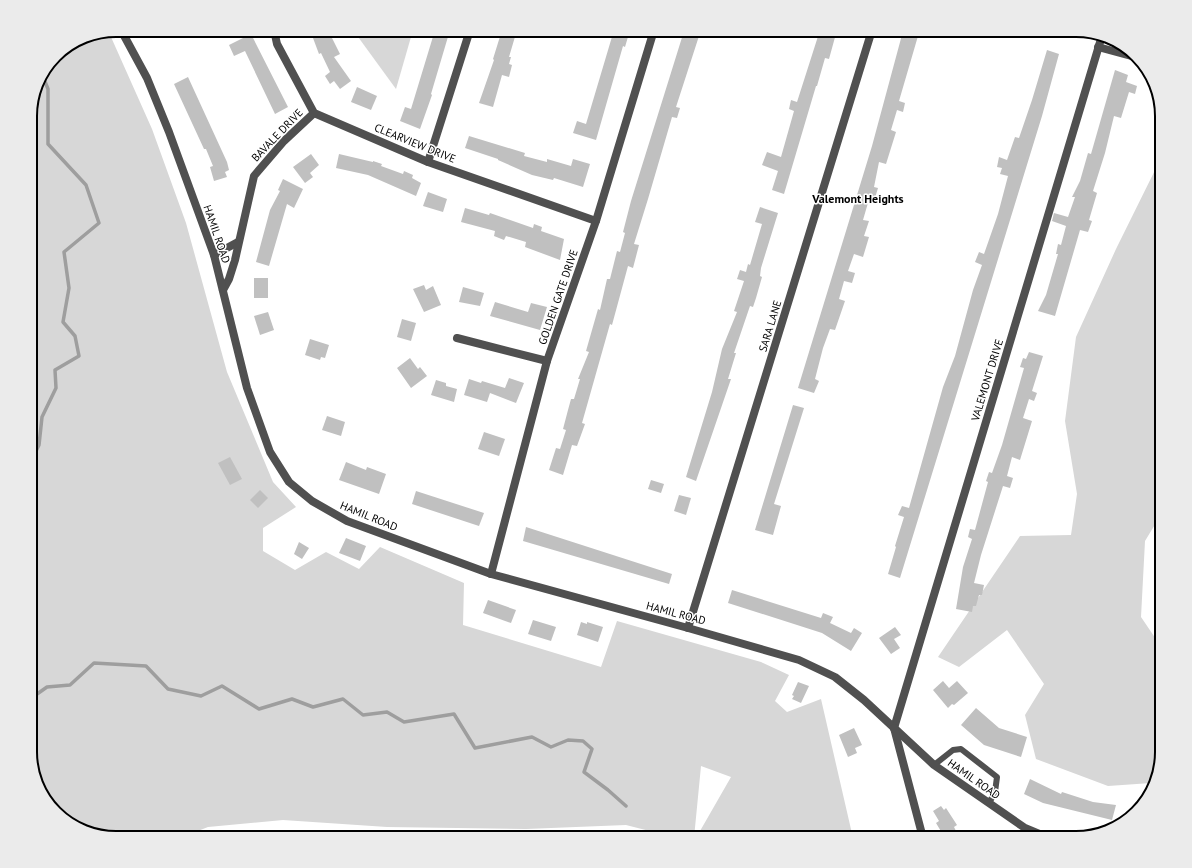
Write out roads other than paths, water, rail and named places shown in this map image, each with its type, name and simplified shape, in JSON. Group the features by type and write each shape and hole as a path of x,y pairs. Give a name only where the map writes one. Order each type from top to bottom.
{"street":[{"name":"HAMIL ROAD","path":"125,37 150,85 214,255 247,388 270,452 289,482 312,501 347,521 491,574 799,660 828,674 864,700 934,765 1025,828 1032,831"},
{"path":"275,37 276,44 314,113"},
{"path":"428,162 468,37"},
{"name":"GOLDEN GATE DRIVE","path":"491,574 547,362 596,221 652,37"},
{"name":"SARA LANE","path":"688,628 870,37"},
{"name":"VALEMONT DRIVE","path":"894,728 1100,41"},
{"path":"1098,47 1126,54"},
{"name":"CLEARVIEW DRIVE","path":"314,113 428,162 596,221"},
{"name":"BAVALE DRIVE","path":"223,290 229,279 254,176 284,141 314,113"},
{"path":"214,255 238,242"},
{"path":"457,338 547,362"},
{"path":"894,728 921,831"}],"lane":[{"path":"934,765 953,750 961,749 967,753 996,777 995,792 989,803"}],"waterway":[{"path":"37,449 39,445 42,417 56,388 55,370 79,356 75,336 63,322 69,288 64,252 99,223 86,185 48,144 48,89 45,81"},
{"path":"37,694 47,687 70,685 94,663 146,666 168,689 201,696 222,686 259,709 292,699 313,707 343,699 363,715 387,712 404,722 454,714 475,748 532,737 551,747 568,740 583,741 592,749 584,772 626,806"}],"district":[{"name":"Valemont Heights","path":"858,198"}]}
